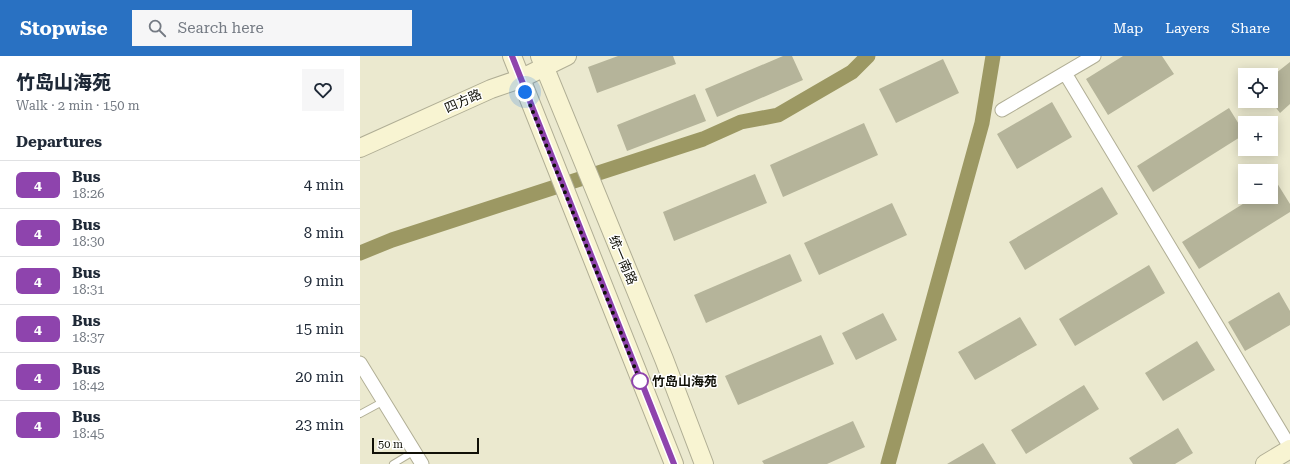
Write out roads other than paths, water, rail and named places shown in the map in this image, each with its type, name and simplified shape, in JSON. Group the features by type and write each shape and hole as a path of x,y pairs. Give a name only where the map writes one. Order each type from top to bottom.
{"main road":[{"path":"512,56 556,171 674,464"},
{"name":"四方路","path":"360,148 491,89 520,79 542,62 566,56"},
{"name":"统一南路","path":"542,62 664,359 704,464"},
{"path":"1265,464 1290,448"}],"street":[{"path":"1002,110 1094,56"},
{"path":"1065,74 1290,448"},
{"path":"360,363 413,452 422,464"}],"lane":[{"path":"360,414 384,401"},
{"path":"393,464 413,452"}],"waterway":[{"path":"360,253 392,240 703,139 741,122 778,115 852,72 868,56"},
{"path":"888,464 982,123 993,56"}],"place":[{"name":"竹岛山海苑","path":"640,381"}]}
